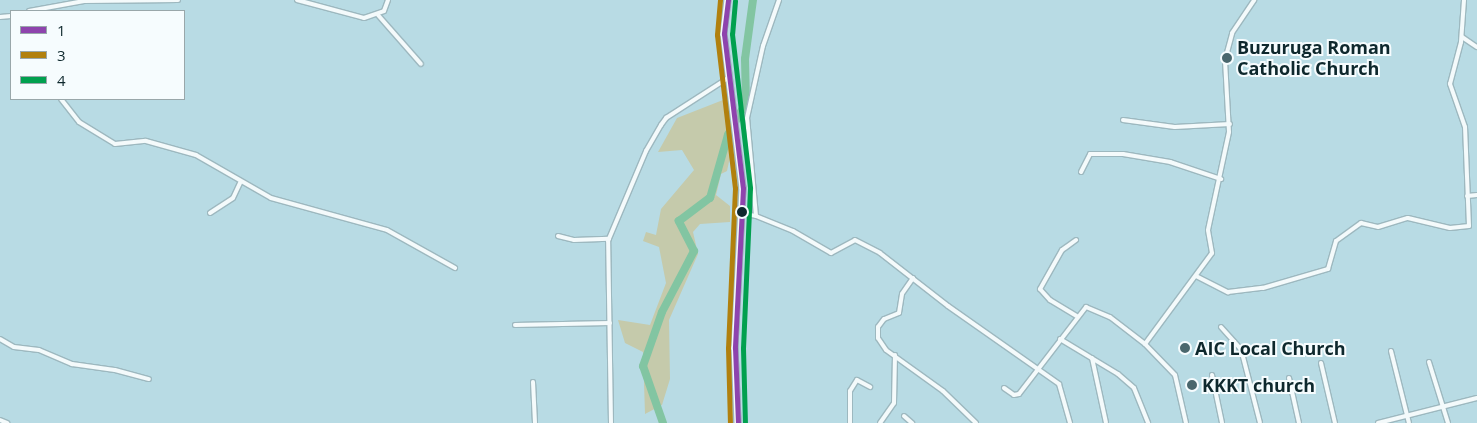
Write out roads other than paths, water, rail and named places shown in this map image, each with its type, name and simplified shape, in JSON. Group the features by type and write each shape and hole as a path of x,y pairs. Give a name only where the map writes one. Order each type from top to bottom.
{"highway":[{"path":"728,0 724,34 728,78 737,133 744,214 735,348 738,423"}],"street":[{"path":"34,10 84,1 178,0"},
{"path":"297,0 357,17 378,15 387,8 388,0"},
{"path":"756,216 747,118 763,46 780,0"},
{"path":"1145,344 1212,253 1208,230 1221,178 1230,124 1225,65 1228,46 1254,0"},
{"path":"1196,276 1228,292 1264,288 1328,269 1336,241 1361,224 1378,227 1408,218 1450,228 1467,228 1470,218 1467,196 1465,127 1450,84 1462,37 1464,0"},
{"path":"378,15 421,64"},
{"path":"0,17 10,16"},
{"path":"1462,37 1477,47"},
{"path":"611,423 610,323 606,250 609,239 646,151 661,125 728,78"},
{"path":"62,100 79,122 115,144 146,141 196,155 240,183 271,198 387,230 455,268"},
{"path":"1123,120 1175,127 1230,124"},
{"path":"1081,172 1090,154 1123,154 1170,162 1221,178"},
{"path":"210,213 233,198 240,183"},
{"path":"1467,196 1477,195"},
{"path":"744,214 756,216 808,238 830,253 838,252 850,242 861,240 1061,386 1070,423"},
{"path":"558,236 574,240 609,239"},
{"path":"1076,240 1062,250 1040,292 1077,316"},
{"path":"913,278 902,294 898,313 884,319 878,327 882,345 896,355 909,369 943,391 976,423"},
{"path":"1004,388 1014,395 1019,394 1083,308 1092,308 1145,344 1175,375 1186,423"},
{"path":"515,326 610,323"},
{"path":"1221,327 1241,349 1260,423"},
{"path":"0,339 18,348 39,350 72,364 115,370 149,379"},
{"path":"1060,339 1118,374 1134,388 1148,423"},
{"path":"1391,351 1409,423"},
{"path":"880,423 894,403 896,355"},
{"path":"1092,358 1106,423"},
{"path":"1321,362 1335,423"},
{"path":"1429,362 1448,423"},
{"path":"1212,375 1222,423"},
{"path":"1289,378 1298,423"},
{"path":"850,423 850,391 858,380 870,387"},
{"path":"533,382 535,423"},
{"path":"1378,423 1477,398"},
{"path":"904,416 912,423"},
{"path":"0,420 7,423"}],"waterway":[{"path":"663,423 643,366 662,312 694,251 679,221 710,198 728,135 746,103 745,59 753,0"}],"place":[{"name":"Buzuruga Roman Catholic Church","path":"1227,58"},
{"name":"AIC Local Church","path":"1185,348"},
{"name":"KKKT church","path":"1192,385"}]}
